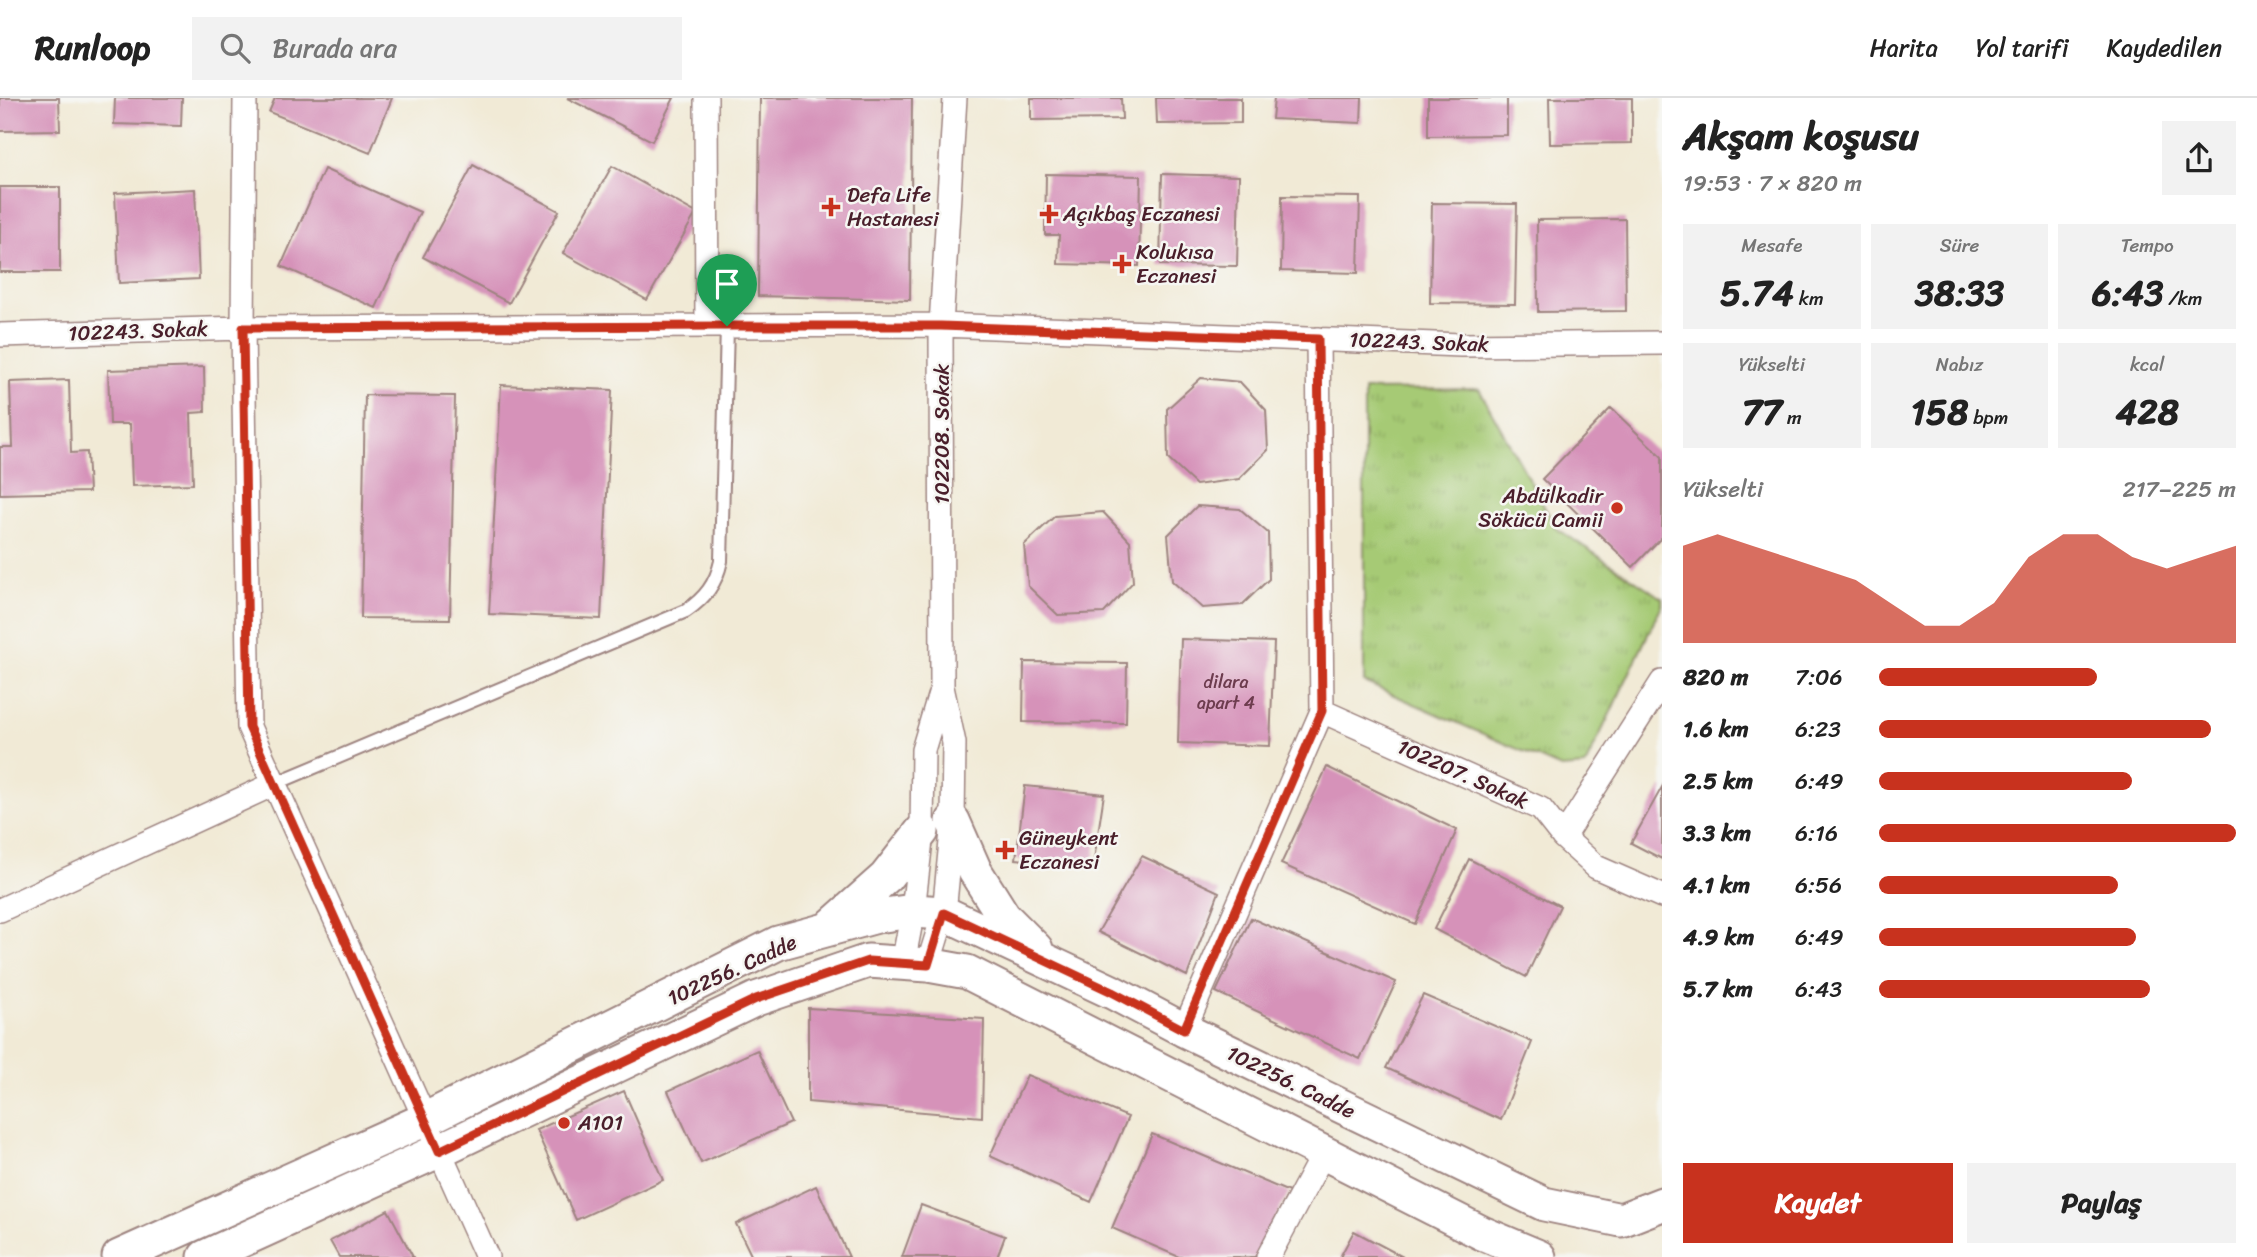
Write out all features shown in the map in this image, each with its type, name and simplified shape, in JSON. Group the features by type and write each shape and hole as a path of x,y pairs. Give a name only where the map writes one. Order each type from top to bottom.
{"street":[{"path":"245,98 243,328 249,727 487,1257"},
{"path":"706,98 717,326"},
{"name":"102208. Sokak","path":"915,964 953,821 954,743 942,687 941,326 955,98"},
{"name":"102243. Sokak","path":"0,335 243,328 941,326 1461,345 1662,343"},
{"path":"1184,1030 1322,711 1318,339"},
{"path":"1563,837 1662,682"},
{"name":"102208. Sokak","path":"915,964 928,912 922,831 923,750 942,687"},
{"name":"102207. Sokak","path":"1322,711 1541,809 1563,837 1596,867 1662,896"},
{"path":"0,910 274,784"},
{"path":"953,821 975,872 1004,917 1052,965"},
{"path":"825,930 886,877 922,831"},
{"name":"102256. Cadde","path":"119,1257 424,1120 778,943 877,916 928,912 1112,992 1184,1030 1544,1204 1621,1220 1662,1204"},
{"name":"102256. Cadde","path":"205,1257 439,1151 756,999 868,961 915,964 967,972 1482,1233 1539,1257"},
{"path":"1268,1257 1324,1152"}],"lane":[{"path":"274,784 686,611 698,603 714,583 721,561 717,326"}],"green space":[{"path":"1479,389 1556,528 1662,598 1662,605 1585,766 1561,768 1364,682 1364,390"}],"building":[{"path":"0,98 59,98 60,130 0,131"},
{"path":"115,98 182,98 181,126 114,124"},
{"path":"275,98 392,98 370,153 269,112"},
{"path":"567,98 674,98 652,141"},
{"name":"Defa Life Hastanesi","path":"760,98 912,98 910,300 758,296"},
{"path":"1031,98 1121,98 1122,119 1031,120"},
{"path":"1156,98 1241,98 1241,123 1157,124"},
{"path":"1274,98 1362,98 1361,123 1272,119"},
{"path":"1428,98 1507,98 1507,135 1428,136"},
{"path":"1549,98 1632,98 1632,143 1550,144"},
{"path":"473,165 559,211 509,303 423,257"},
{"path":"612,166 696,213 647,300 563,253"},
{"path":"324,169 420,212 376,308 281,266"},
{"path":"1046,174 1141,176 1139,266 1058,264 1059,235 1045,235"},
{"path":"1162,174 1239,176 1237,266 1160,265"},
{"path":"0,187 60,187 60,272 0,272"},
{"path":"195,189 199,279 119,283 115,193"},
{"path":"1282,196 1360,197 1358,273 1281,271"},
{"path":"1432,203 1517,204 1515,304 1430,303"},
{"path":"1625,219 1626,311 1538,312 1537,220"},
{"path":"204,367 205,412 191,413 193,484 132,486 130,424 110,424 108,370"},
{"path":"1201,378 1240,382 1266,410 1268,450 1239,479 1196,485 1168,459 1167,409"},
{"path":"69,380 71,453 87,452 89,492 0,494 0,447 12,447 10,382"},
{"path":"501,385 612,390 601,619 489,614"},
{"path":"365,395 455,396 450,619 361,618"},
{"name":"Abdülkadir Sökücü Camii","path":"1611,408 1662,457 1662,537 1633,567 1542,479"},
{"path":"1197,506 1240,509 1268,533 1269,579 1242,605 1202,608 1172,581 1168,535"},
{"path":"1103,512 1130,541 1133,582 1104,613 1058,615 1028,586 1024,545 1055,516"},
{"path":"1181,639 1274,642 1270,746 1178,743"},
{"path":"1024,662 1127,663 1126,723 1023,722"},
{"path":"1327,767 1457,830 1415,924 1281,864"},
{"path":"1025,786 1104,794 1093,867 1016,859"},
{"path":"1662,787 1662,859 1631,843"},
{"path":"1142,856 1219,892 1187,976 1098,932"},
{"path":"1469,859 1560,906 1526,977 1434,929"},
{"path":"1251,918 1396,982 1360,1059 1216,992"},
{"path":"1423,995 1532,1042 1501,1120 1386,1068"},
{"path":"808,1008 984,1019 982,1117 808,1102"},
{"path":"757,1050 791,1123 701,1163 668,1091"},
{"path":"1027,1075 1128,1117 1091,1202 990,1156"},
{"path":"624,1091 663,1180 576,1220 536,1130"},
{"path":"1152,1134 1289,1192 1255,1257 1179,1257 1112,1228"},
{"path":"816,1186 849,1257 752,1257 736,1224"},
{"path":"921,1205 1005,1236 997,1257 902,1257"},
{"path":"388,1210 413,1257 339,1257 330,1241"},
{"path":"1354,1231 1403,1257 1340,1257"}],"place":[{"name":"Defa Life Hastanesi","path":"831,207"},
{"name":"Açıkbaş Eczanesi","path":"1049,214"},
{"name":"Kolukısa Eczanesi","path":"1122,264"},
{"name":"Abdülkadir Sökücü Camii","path":"1617,508"},
{"name":"Güneykent Eczanesi","path":"1005,850"},
{"name":"A101","path":"564,1123"}],"route":[{"path":"727,326 941,326 1318,339 1322,711 1184,1030 1112,992 944,913 928,965 868,961 756,999 439,1151 249,727 243,328 727,326"}]}
